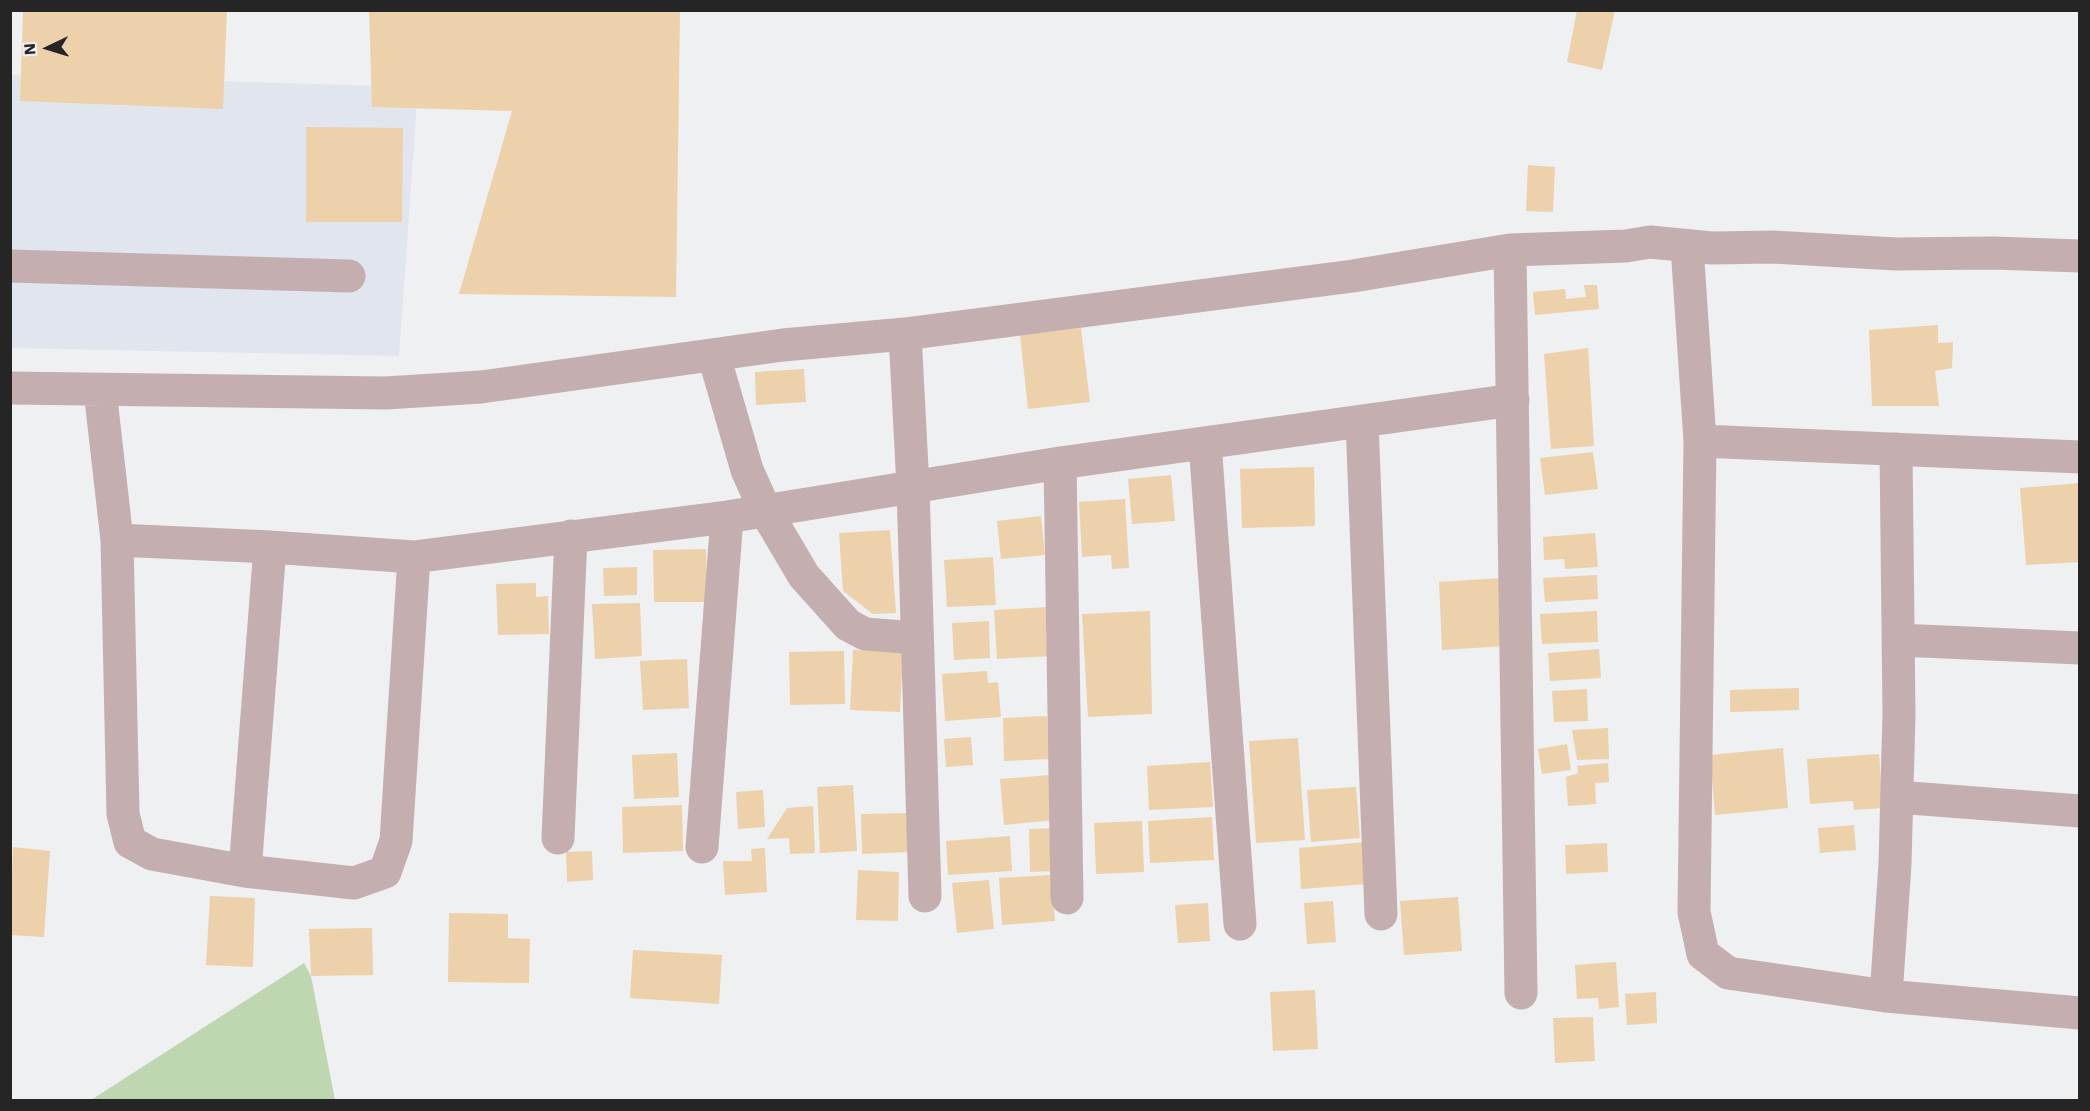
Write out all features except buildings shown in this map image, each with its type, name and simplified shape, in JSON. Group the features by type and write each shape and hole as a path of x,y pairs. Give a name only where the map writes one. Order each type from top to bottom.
{"street":[{"path":"10,388 386,393 481,387 783,345 905,334 1353,276 1510,250 1626,246 1650,242 1712,248 1773,247 1896,254 2079,256"},
{"path":"1687,246 1700,441 1694,912 1703,954 1728,973 1886,996 2079,1013"},
{"path":"1510,250 1521,993"},
{"path":"10,266 349,276"},
{"path":"905,334 913,488 925,896"},
{"path":"714,356 747,470 765,510 804,576 848,625 865,634 917,638"},
{"path":"100,390 117,540 123,814 130,842 152,854 246,871 354,883 385,872 396,841 414,557"},
{"path":"117,540 414,557 727,517 1060,464 1513,400"},
{"path":"1362,421 1381,914"},
{"path":"1700,441 2079,458"},
{"path":"1205,443 1240,924"},
{"path":"1886,996 1897,797 1899,640 1896,449"},
{"path":"1060,464 1067,898"},
{"path":"702,847 727,517"},
{"path":"558,838 571,536"},
{"path":"246,871 270,547"},
{"path":"1899,640 2079,648"},
{"path":"1897,797 2079,811"}],"shaded area":[{"path":"11,75 418,87 399,356 11,348"}],"green space":[{"path":"304,963 311,976 335,1100 91,1100"}]}
